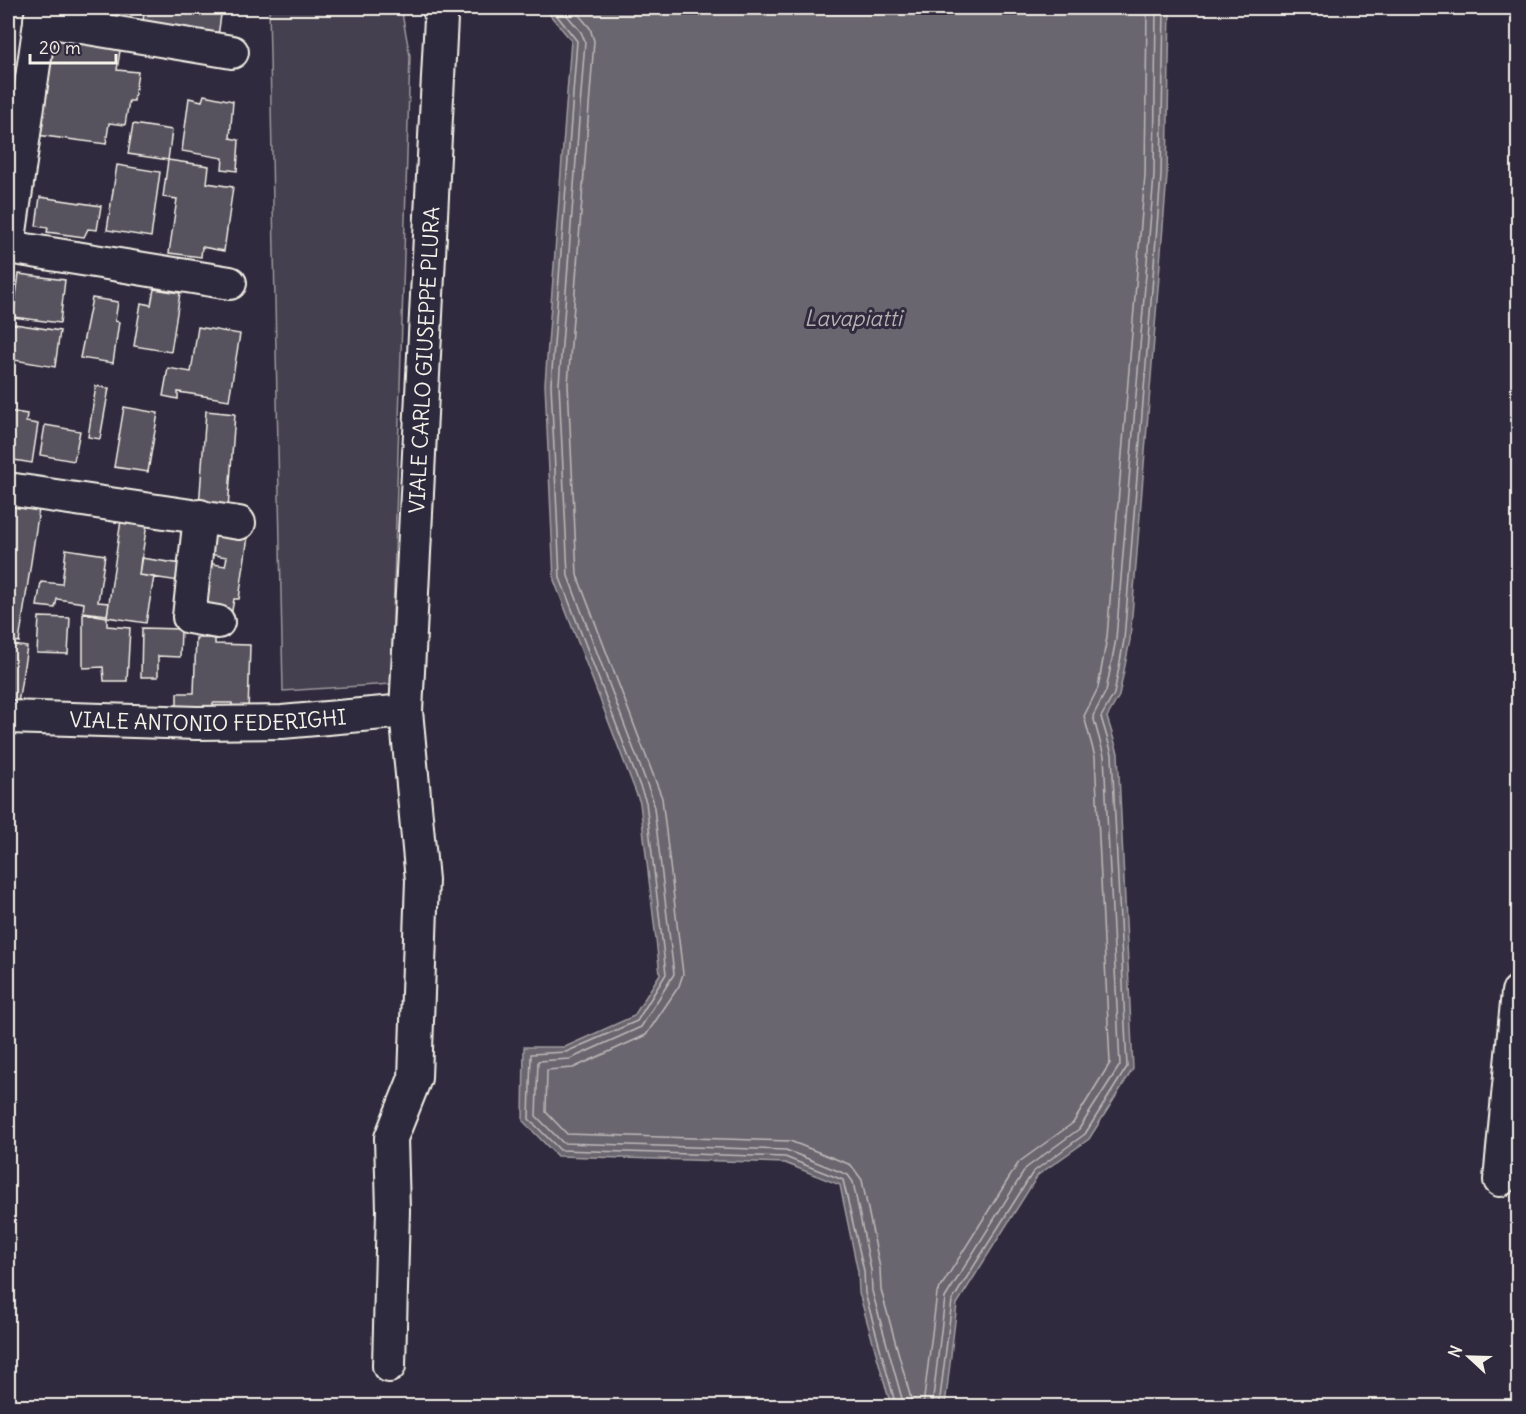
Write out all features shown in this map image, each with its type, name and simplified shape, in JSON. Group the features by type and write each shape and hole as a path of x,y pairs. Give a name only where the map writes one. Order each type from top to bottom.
{"street":[{"name":"VIALE CARLO GIUSEPPE PLURA","path":"389,1366 393,1210 391,1138 415,1078 422,880 406,711 441,18 439,8"},
{"path":"230,283 8,247 41,14 232,52"},
{"path":"8,489 239,523"},
{"path":"200,516 189,617 218,622"},
{"name":"VIALE ANTONIO FEDERIGHI","path":"8,717 218,723 282,722 406,711"},
{"path":"1500,1180 1518,992"}],"shaded area":[{"path":"269,8 401,8 410,56 391,684 283,691"}],"water":[{"name":"Lavapiatti","path":"544,8 1170,8 1167,176 1130,640 1119,696 1107,717 1118,753 1133,1069 1089,1139 1038,1175 957,1304 945,1406 891,1406 859,1293 858,1272 840,1185 785,1163 557,1156 523,1121 524,1047 565,1047 634,1016 660,974 640,803 554,580 545,384 571,40"}],"building":[{"path":"129,8 222,8 218,36 142,26 144,14 129,12"},
{"path":"50,34 121,44 117,70 138,72 134,101 129,101 125,125 109,123 106,144 37,135"},
{"path":"204,95 233,101 230,138 239,140 237,171 222,169 223,158 182,151 189,98 202,101"},
{"path":"133,124 172,130 168,160 128,154"},
{"path":"168,160 209,166 207,183 233,187 224,251 202,247 201,257 169,253 177,199 163,197"},
{"path":"117,165 160,172 151,237 107,230"},
{"path":"40,197 101,206 97,230 88,229 84,237 47,232 48,228 36,226"},
{"path":"19,274 65,280 60,323 13,317"},
{"path":"154,289 180,293 171,352 134,346 141,303 151,305"},
{"path":"92,298 118,302 115,321 119,322 113,363 80,358"},
{"path":"8,323 60,331 55,367 14,360 15,354 8,353"},
{"path":"198,327 240,334 229,400 178,392 178,399 163,396 168,368 191,372"},
{"path":"96,386 109,388 100,439 88,437"},
{"path":"124,407 158,413 148,472 114,467"},
{"path":"8,411 27,414 26,422 38,424 32,463 8,459"},
{"path":"206,411 235,414 228,509 199,507"},
{"path":"45,425 80,431 74,461 40,455"},
{"path":"8,504 39,509 19,642 8,640"},
{"path":"121,520 147,524 139,575 154,577 146,623 107,617"},
{"path":"206,529 248,536 239,599 234,599 231,616 194,611 202,562 225,566 227,557 202,553"},
{"path":"66,549 105,555 98,602 109,603 107,615 83,612 84,603 57,599 55,608 37,606 41,582 62,584"},
{"path":"141,558 182,564 179,581 139,575"},
{"path":"83,613 107,617 107,626 130,628 127,681 104,681 103,667 83,668"},
{"path":"39,617 70,618 68,654 37,653"},
{"path":"142,628 181,629 180,657 158,656 158,677 141,677"},
{"path":"196,638 215,638 215,644 250,645 248,713 232,712 232,703 213,703 213,712 177,711 177,693 194,693"},
{"path":"8,644 27,647 18,703 8,702"}]}
